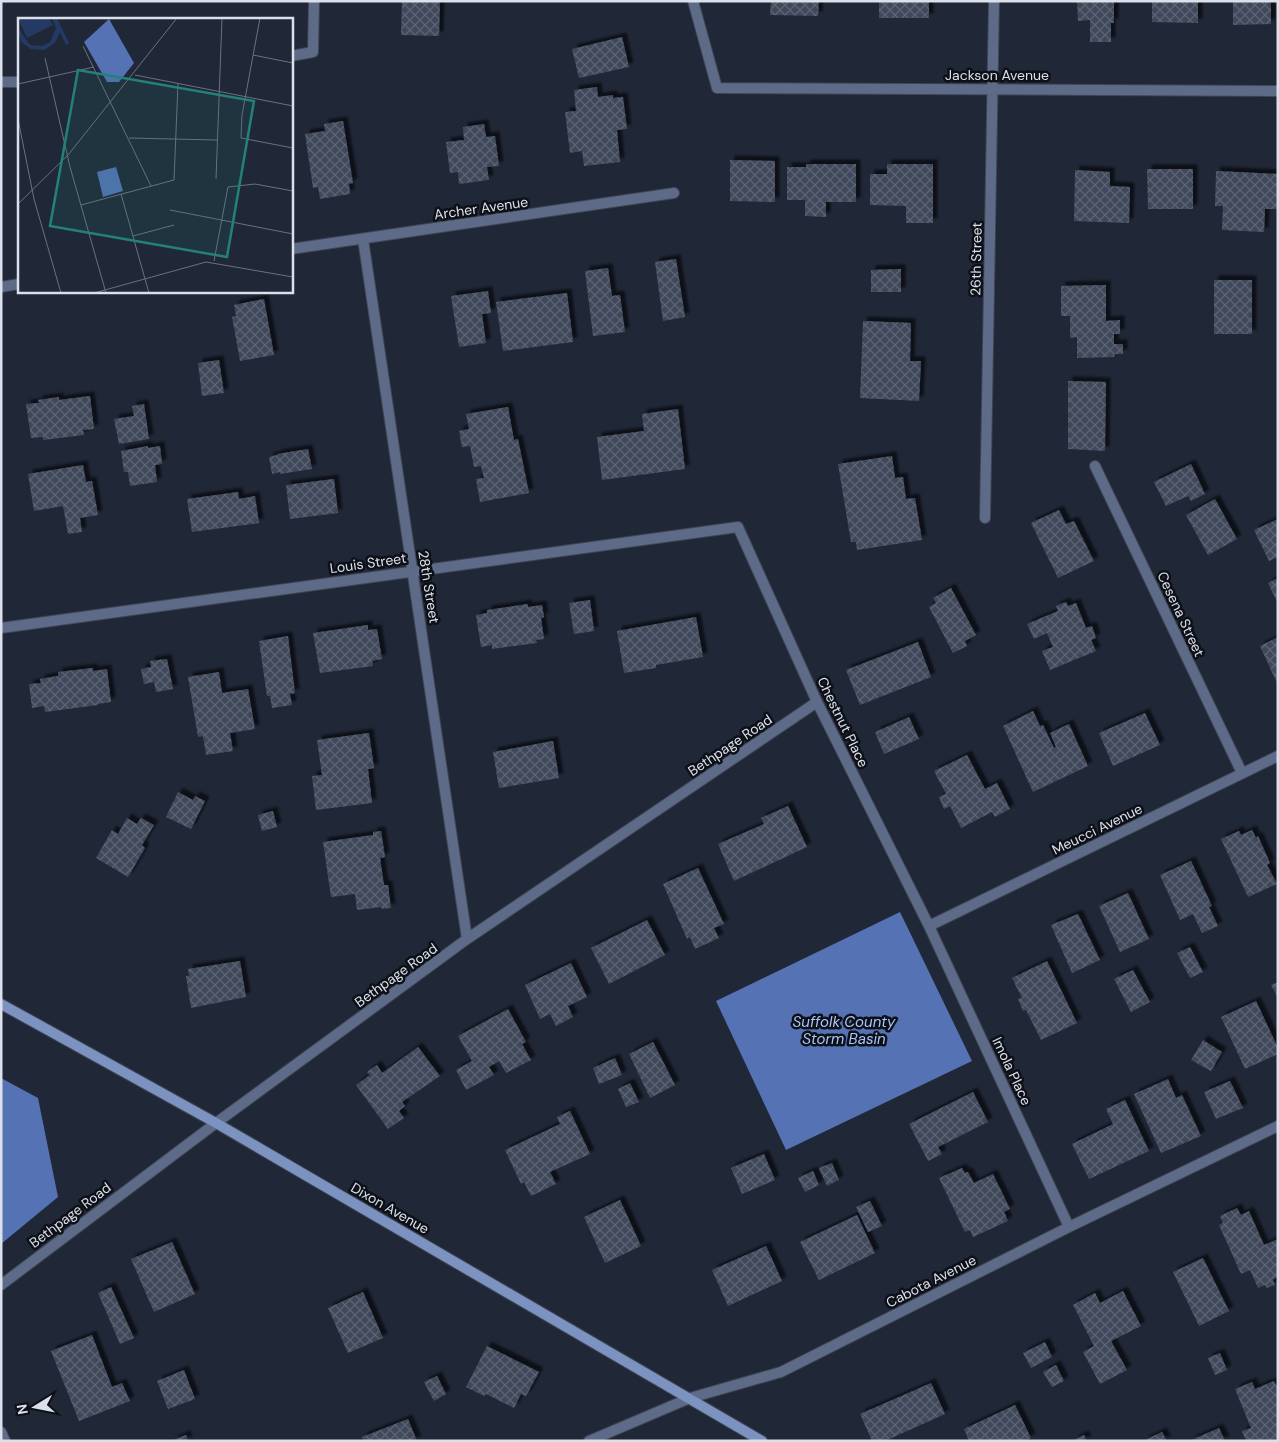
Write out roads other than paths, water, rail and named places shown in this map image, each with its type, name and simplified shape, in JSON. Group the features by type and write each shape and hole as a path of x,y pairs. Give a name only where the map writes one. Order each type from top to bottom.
{"main road":[{"name":"Dixon Avenue","path":"1,1004 216,1123 762,1441"}],"street":[{"path":"292,56 313,52 314,1"},
{"name":"Jackson Avenue","path":"693,1 717,88 993,88 1278,92"},
{"name":"26th Street","path":"985,518 994,1"},
{"path":"1,82 18,82"},
{"name":"Archer Avenue","path":"292,249 674,193"},
{"name":"28th Street","path":"362,240 468,939"},
{"path":"1,286 18,284"},
{"name":"Cesena Street","path":"1096,466 1242,773"},
{"name":"Louis Street","path":"1,628 738,527"},
{"name":"Chestnut Place","path":"738,527 817,702 929,926"},
{"name":"Bethpage Road","path":"1,1285 216,1123 468,939 817,702"},
{"name":"Meucci Avenue","path":"929,926 1278,756"},
{"name":"Imola Place","path":"929,926 1069,1227"},
{"name":"Cabota Avenue","path":"589,1441 690,1398 781,1372 1069,1227 1278,1126"},
{"path":"1,1432 5,1441"}],"water":[{"name":"Suffolk County Storm Basin","path":"900,912 972,1061 786,1150 716,1001"},
{"path":"1,1078 38,1098 58,1197 1,1244"}]}
